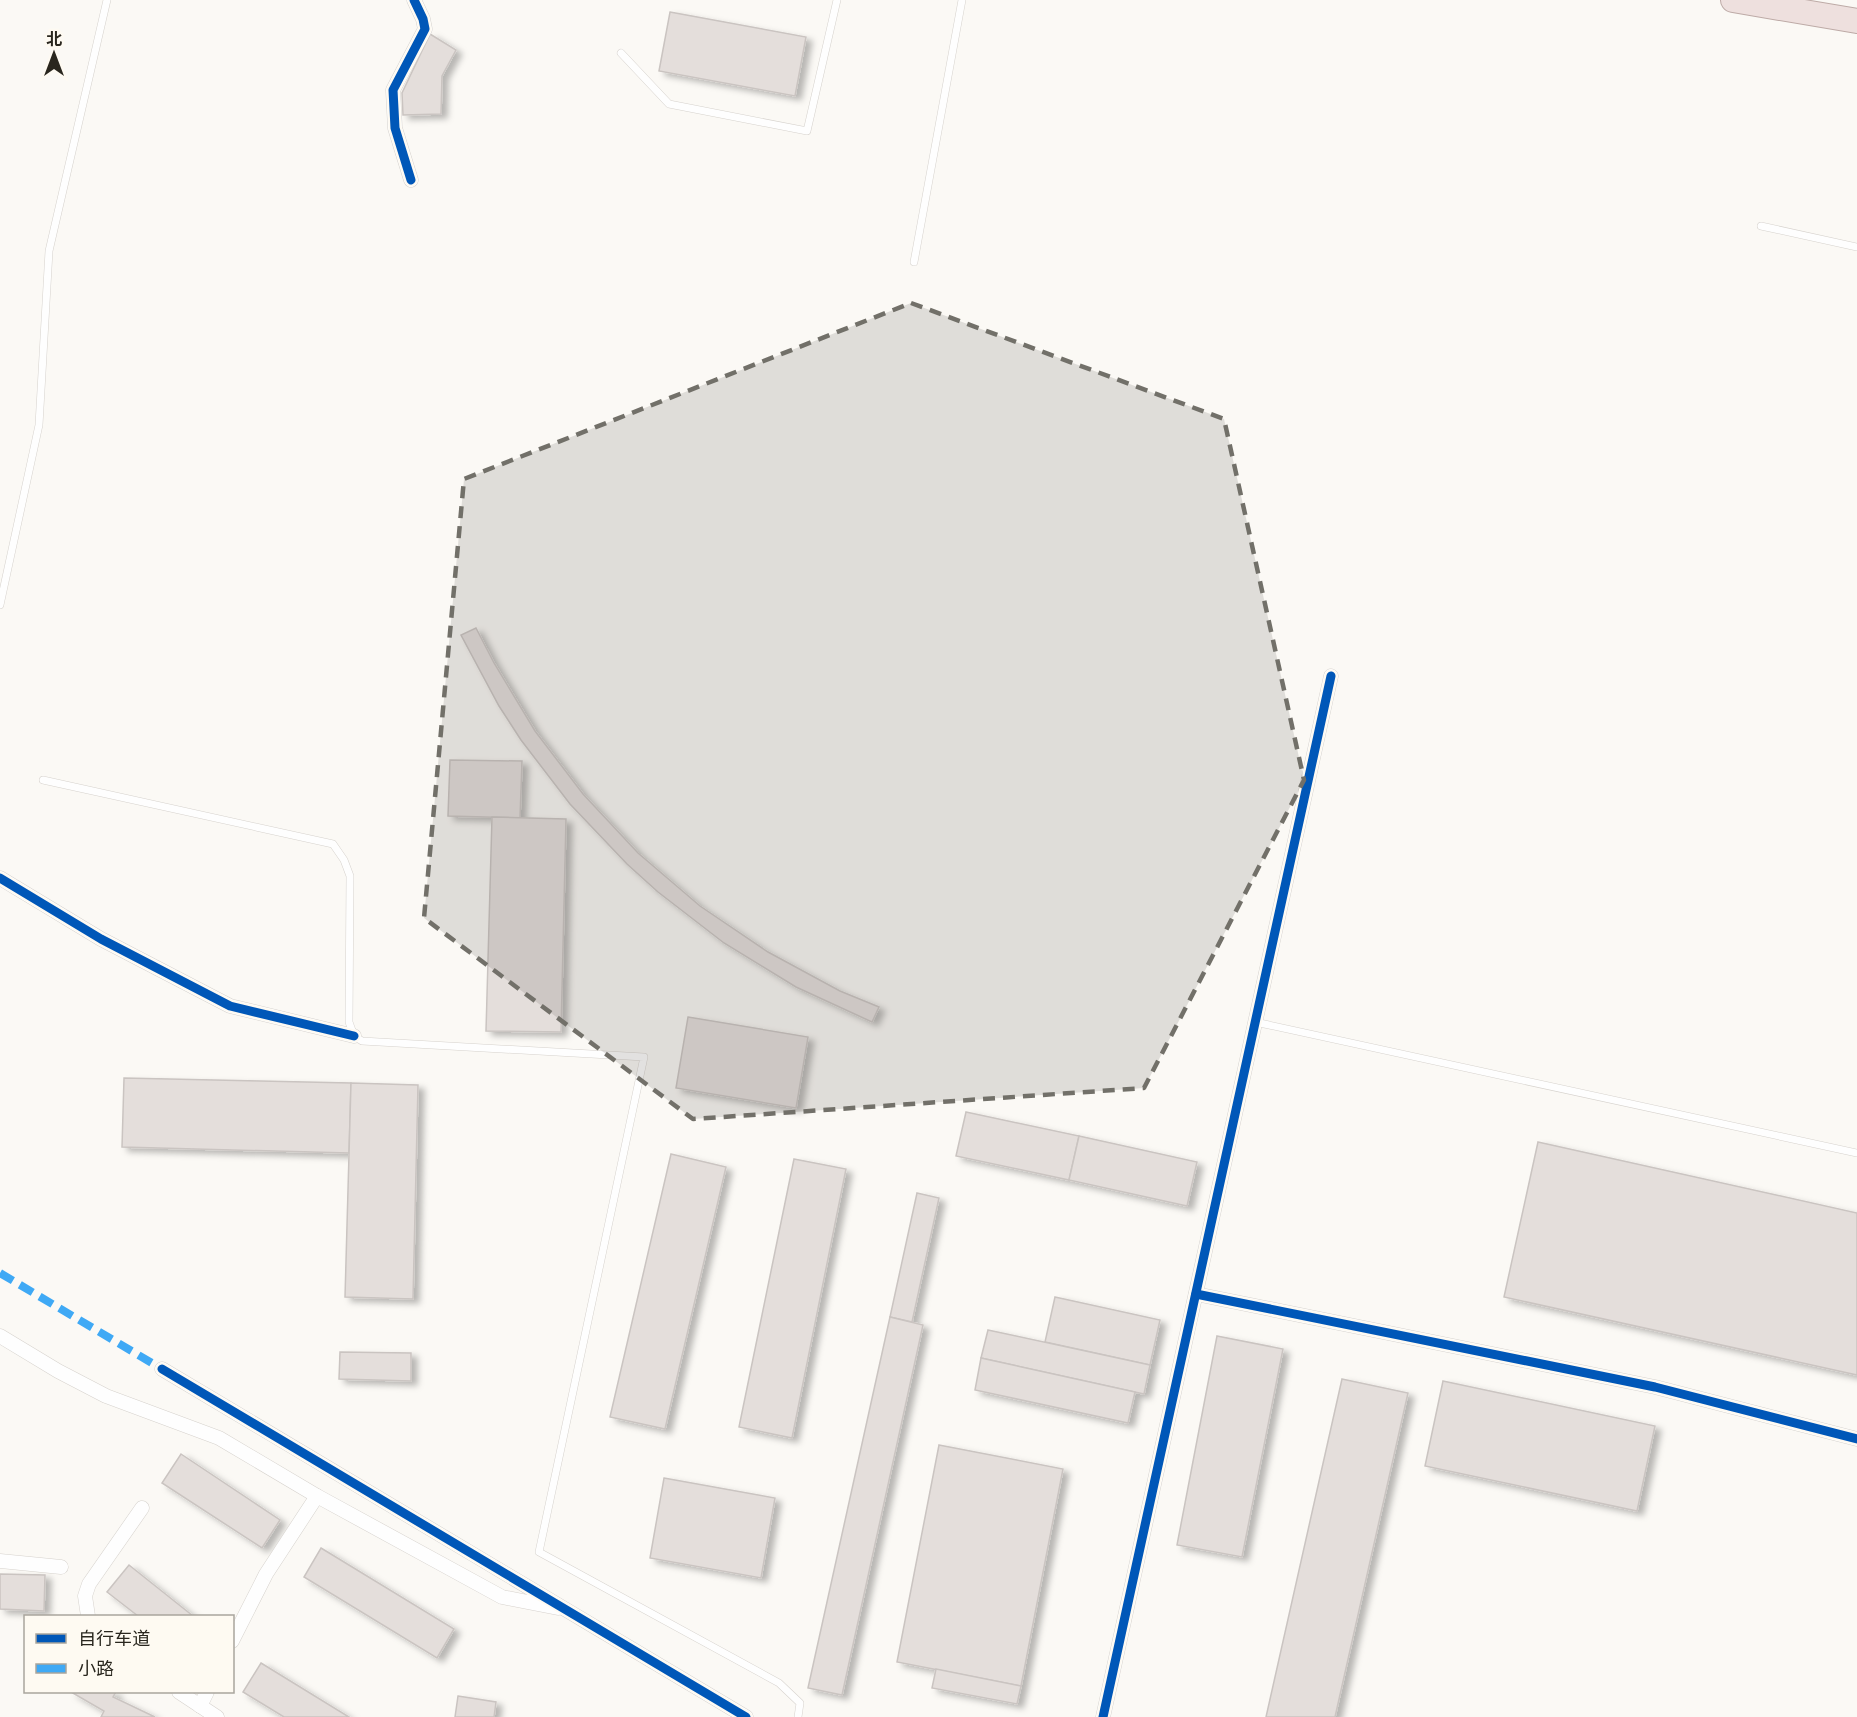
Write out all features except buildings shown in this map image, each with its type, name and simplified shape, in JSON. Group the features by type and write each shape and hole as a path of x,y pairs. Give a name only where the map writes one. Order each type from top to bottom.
{"highway":[{"path":"1733,0 1857,21"}],"street":[{"path":"411,180 395,128 393,90 425,29 414,0"},
{"path":"1103,1717 1331,676"},
{"path":"0,878 101,939 230,1006 354,1036"},
{"path":"1196,1294 1655,1387 1857,1439"},
{"path":"0,1336 58,1371 106,1396 219,1438 317,1496 502,1598 568,1610"},
{"path":"162,1369 746,1717"},
{"path":"234,1637 266,1574 317,1496"},
{"path":"88,1615 86,1596 89,1584 142,1508"},
{"path":"0,1561 60,1567"},
{"path":"180,1693 217,1717"},
{"path":"200,1707 207,1693"}],"lane":[{"path":"0,605 39,425 49,251 107,0"},
{"path":"621,53 669,104 807,131 837,0"},
{"path":"914,262 962,0"},
{"path":"1761,226 1857,247"},
{"path":"43,780 333,844 344,860 350,876 349,1022 354,1036 367,1042 644,1057 539,1552 779,1683 800,1702 798,1717"},
{"path":"1255,1022 1857,1153"}],"highlighted area":[{"path":"911,303 1224,419 1304,780 1144,1088 693,1119 424,918 464,479"}],"marked path":[{"path":"0,1273 162,1369"}],"cycle path":[{"path":"411,180 395,128 393,90 425,29 414,0"},
{"path":"1103,1717 1331,676"},
{"path":"0,878 101,939 230,1006 354,1036"},
{"path":"1196,1294 1655,1387 1857,1439"},
{"path":"162,1369 746,1717"}]}
